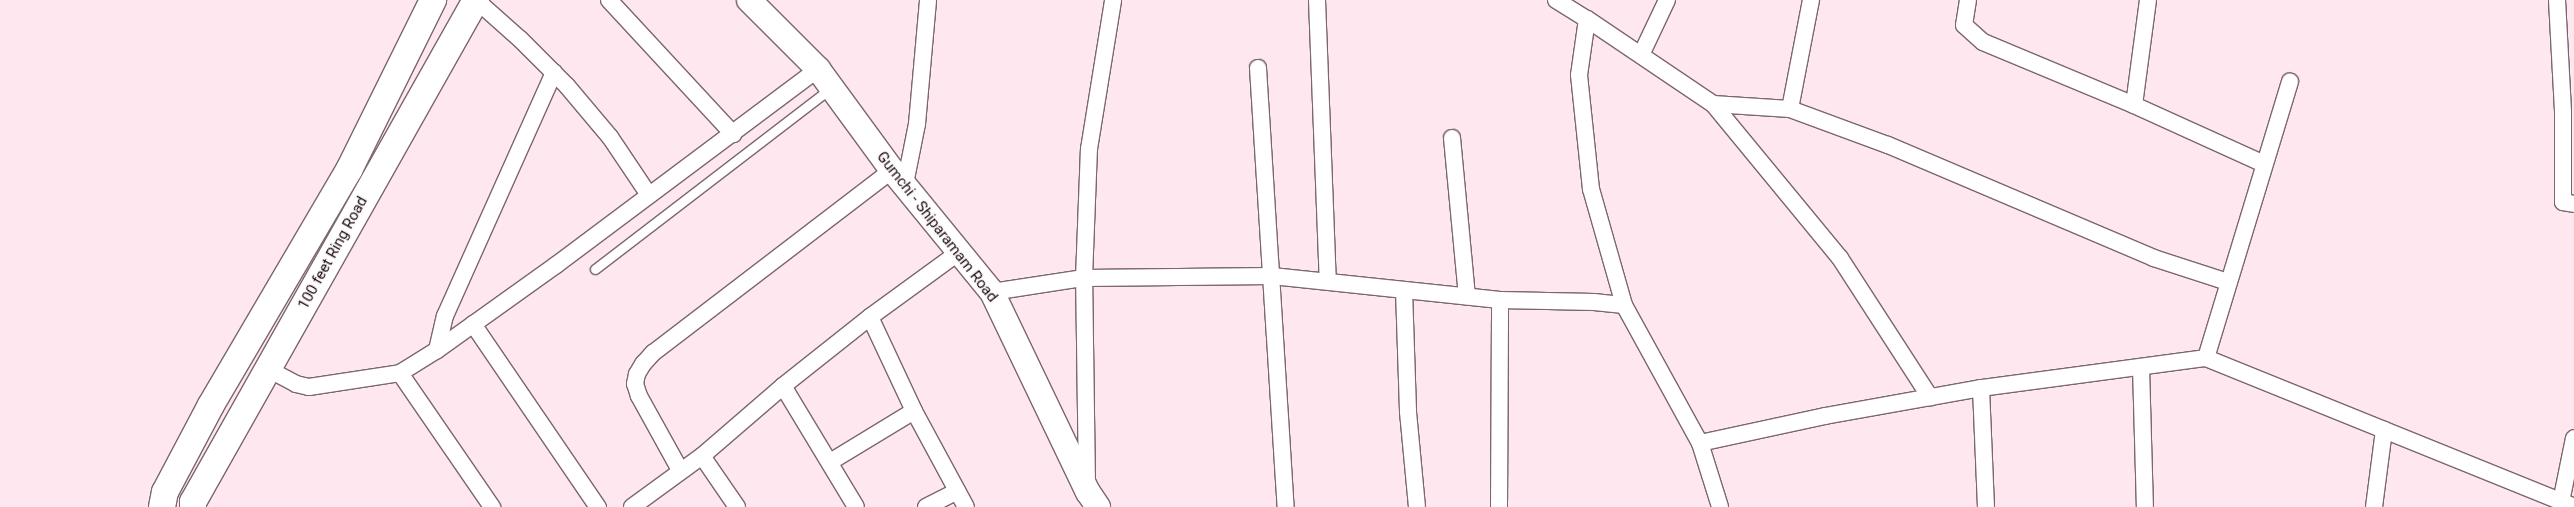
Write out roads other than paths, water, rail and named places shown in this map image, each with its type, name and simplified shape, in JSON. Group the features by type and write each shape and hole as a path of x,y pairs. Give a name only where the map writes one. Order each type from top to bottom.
{"main road":[{"name":"100 feet Ring Road","path":"162,507 165,492 211,405 350,170 433,0"},
{"name":"100 feet Ring Road","path":"192,507 268,368 476,0"}],"street":[{"path":"476,0 554,72 610,137 649,195"},
{"path":"609,0 733,134"},
{"name":"Gumchi - Shiparamam Road","path":"749,0 818,68 899,177 992,292 1095,503"},
{"path":"680,470 639,396 635,384 637,374 653,353 899,177 917,124 928,0"},
{"path":"1095,503 1084,278 1089,149 1112,0"},
{"path":"1317,0 1328,281"},
{"path":"1556,0 1713,104 1840,258 1930,397"},
{"path":"1641,55 1667,0"},
{"path":"1790,109 1811,0"},
{"path":"1968,0 1964,25 1983,42 2134,105 2264,164"},
{"path":"2134,105 2148,0"},
{"path":"2557,0 2563,112 2564,202 2574,204"},
{"path":"1587,19 1579,75 1591,189 1624,306 1700,444 1720,507"},
{"path":"268,368 296,384 310,387 400,372 436,350 472,324 733,134 818,68"},
{"path":"1258,68 1286,507"},
{"path":"436,350 445,316 554,72"},
{"path":"2206,358 2290,81"},
{"path":"1713,104 1790,109 1888,146 2154,258 2228,282"},
{"path":"1452,138 1466,296"},
{"path":"632,507 680,470 702,456 784,386 870,317 959,252"},
{"path":"992,292 1084,278 1272,276 1500,300 1594,302 1624,306"},
{"path":"1404,290 1408,412 1418,507"},
{"path":"1499,507 1500,300"},
{"path":"870,317 914,411 966,507"},
{"path":"472,324 598,507"},
{"path":"1700,444 1825,416 1981,388 2206,358 2568,505 2574,438"},
{"path":"2141,367 2145,507"},
{"path":"400,372 492,507"},
{"path":"784,386 856,507"},
{"path":"1981,388 1986,507"},
{"path":"830,462 914,411"},
{"path":"2374,507 2384,430"},
{"path":"702,456 737,507"},
{"path":"926,507 957,491"}],"lane":[{"path":"595,269 832,88"}]}
